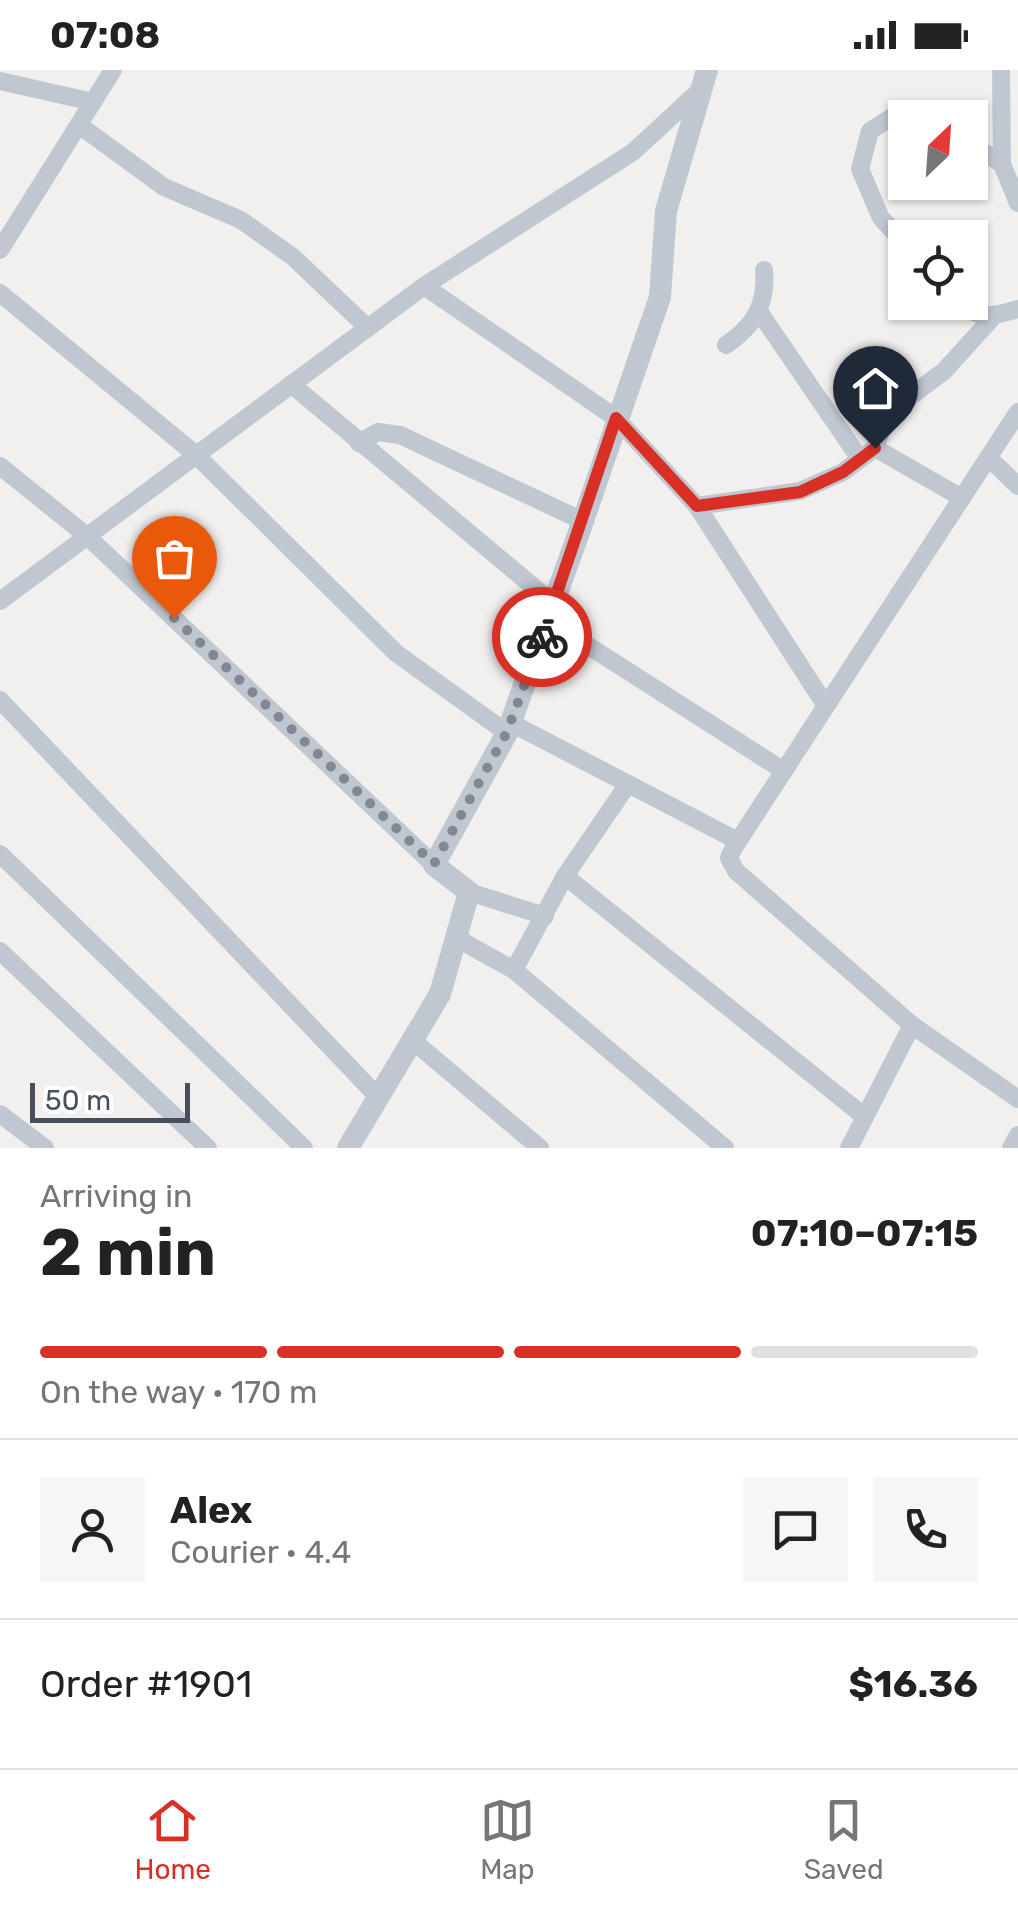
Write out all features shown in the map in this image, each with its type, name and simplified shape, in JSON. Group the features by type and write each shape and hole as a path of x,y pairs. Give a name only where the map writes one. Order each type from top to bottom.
{"street":[{"path":"0,250 113,70"},
{"path":"1001,70 1002,164 1018,203"},
{"path":"0,81 93,102"},
{"path":"0,601 424,286 633,152 702,81"},
{"path":"434,864 509,728 660,297 666,211 702,81"},
{"path":"888,119 870,131 860,169 888,226"},
{"path":"79,125 164,186 242,220 293,257 368,328"},
{"path":"988,155 1002,164"},
{"path":"726,346 760,313 766,290 764,270"},
{"path":"424,286 616,418 697,506 826,706"},
{"path":"0,294 194,454 396,652 509,728 738,841"},
{"path":"988,315 1018,310"},
{"path":"760,313 868,453 962,498"},
{"path":"697,506 800,492 843,472 868,453 887,414 944,371 994,316"},
{"path":"290,384 551,612 784,771"},
{"path":"1018,412 729,858 736,870 912,1024 1018,1099"},
{"path":"359,443 378,432 400,435 583,521"},
{"path":"988,458 1018,486"},
{"path":"0,466 88,536 434,864 469,892 545,916"},
{"path":"0,700 378,1097"},
{"path":"514,970 565,876 628,784"},
{"path":"0,854 304,1148"},
{"path":"565,876 865,1117"},
{"path":"348,1148 440,994 469,892"},
{"path":"456,938 514,970 716,1145"},
{"path":"0,951 208,1148"},
{"path":"849,1148 912,1024"},
{"path":"412,1040 540,1148"},
{"path":"0,1114 45,1148"},
{"path":"507,1148 520,1130"},
{"path":"1012,1148 1018,1135"}],"way so far":[{"path":"174,618 434,864 507,732 542,637"}],"route":[{"path":"542,637 616,418 697,506 800,492 843,472 875,448"}]}
